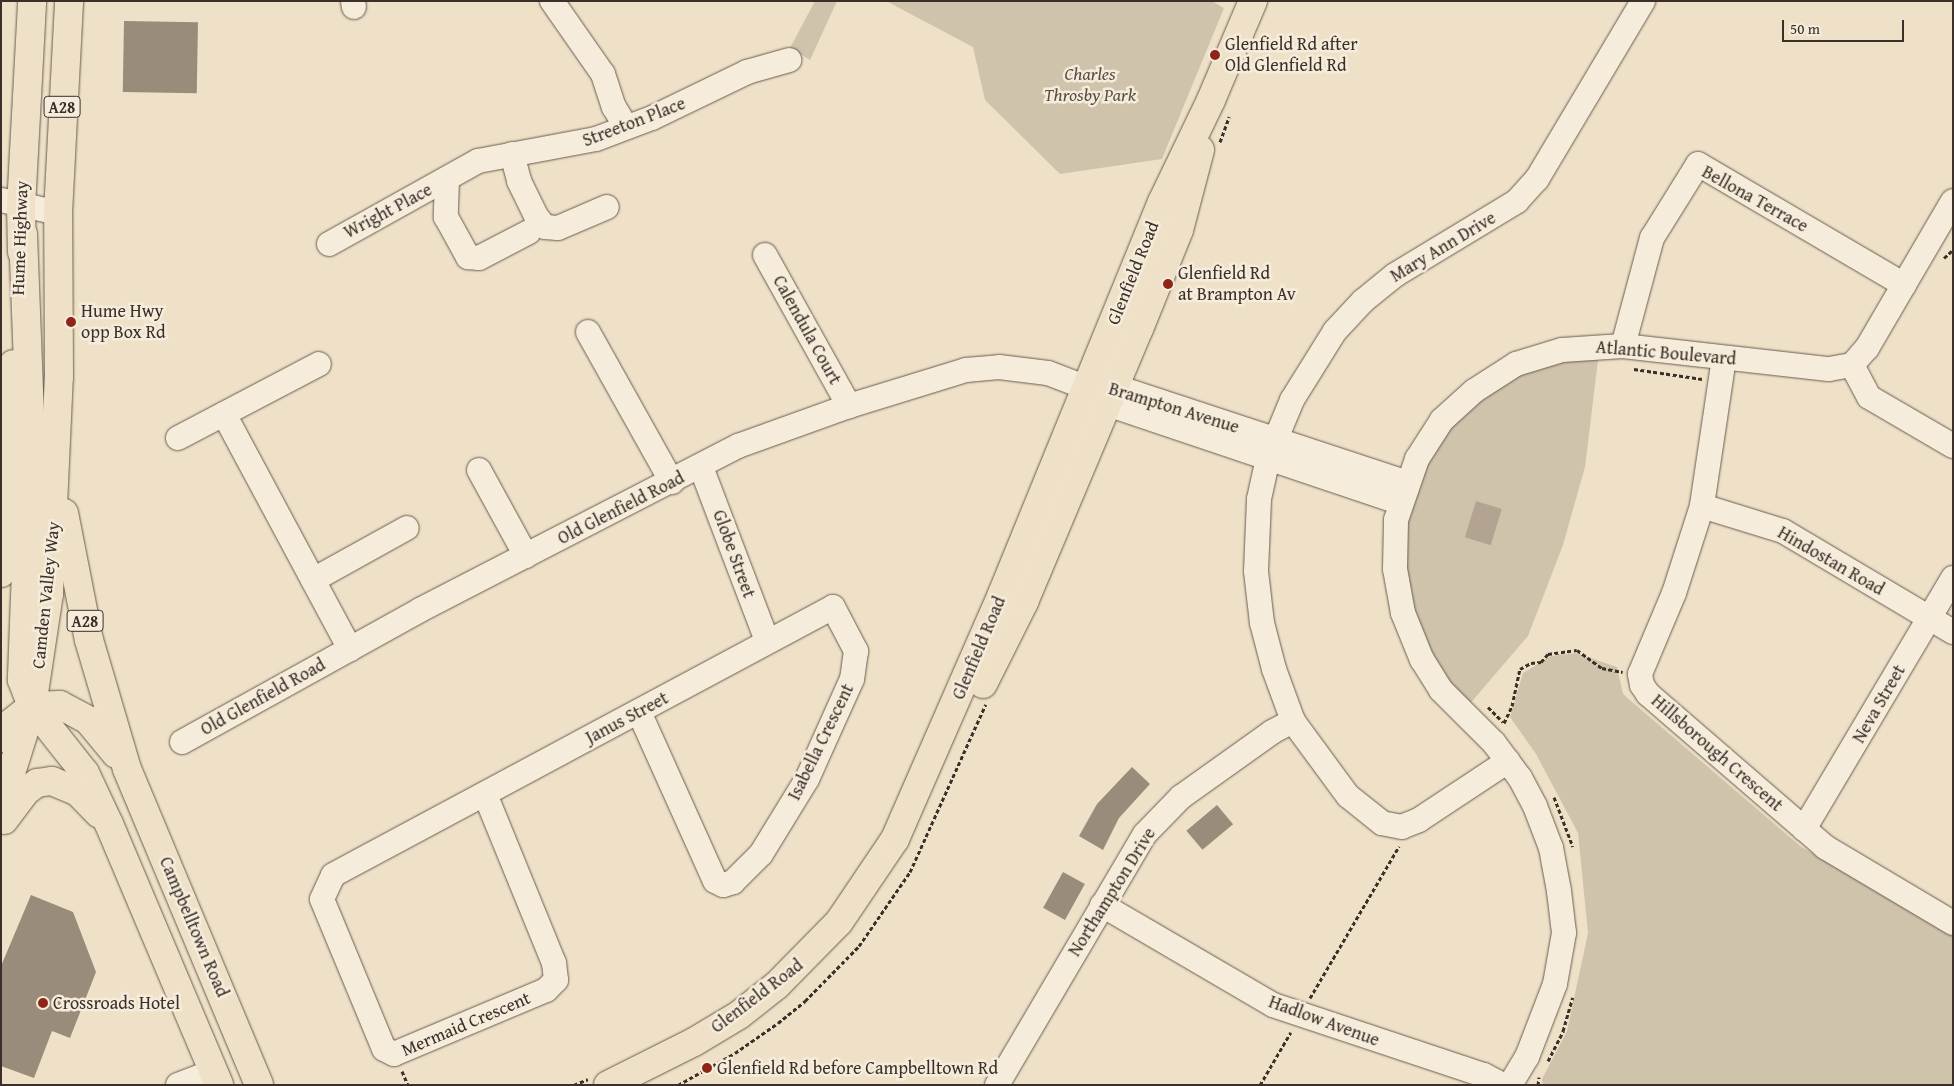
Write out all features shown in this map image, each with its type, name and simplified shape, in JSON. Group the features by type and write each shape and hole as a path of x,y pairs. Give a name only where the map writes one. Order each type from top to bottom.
{"main road":[{"name":"Hume Highway","path":"4,475 23,234 11,203 32,1"},
{"name":"A28","path":"68,1 58,213 56,470 89,640 127,769"},
{"name":"Glenfield Road","path":"602,1080 694,1042 739,1015 777,985 810,955 872,878 895,840 948,722 1179,230 1212,100 1253,1"},
{"path":"23,234 31,441 20,664 22,680 32,706 85,772 109,824 216,1078"},
{"name":"Glenfield Road","path":"648,1085 728,1042 784,1002 844,942 884,890 924,818 980,689 1024,602 1103,393"},
{"name":"Camden Valley Way","path":"1,805 32,706 46,630 56,470"},
{"name":"A28","path":"1,573 4,475"},
{"path":"1,738 10,724 32,706 60,705 74,710 100,731 127,769"},
{"name":"Campbelltown Road","path":"127,769 231,1014 259,1085"},
{"path":"1,823 26,791 37,783 52,781 78,792 109,824"},
{"path":"231,1014 269,1085"}],"street":[{"path":"552,1 602,74 614,107 626,127"},
{"name":"Mary Ann Drive","path":"1402,827 1382,823 1348,796 1294,721 1274,669 1258,597 1257,521 1272,449 1292,400 1321,350 1363,302 1414,262 1518,201 1537,179 1643,1"},
{"name":"Streeton Place","path":"447,179 478,161 588,141 652,118 748,72 789,60"},
{"path":"512,154 519,181 536,216 545,227 558,228 607,207"},
{"name":"Bellona Terrace","path":"1625,357 1652,238 1698,164 1904,285"},
{"path":"447,179 446,217 468,257 479,258 529,232"},
{"name":"Wright Place","path":"329,244 447,179"},
{"path":"1953,202 1948,242 1904,285 1867,348 1852,365 1869,397 1953,446"},
{"path":"11,203 58,213"},
{"name":"Calendula Court","path":"765,255 849,406"},
{"path":"588,332 672,482"},
{"name":"Atlantic Boulevard","path":"1510,1085 1544,1020 1556,984 1564,933 1551,848 1535,806 1508,761 1441,690 1422,660 1411,637 1395,569 1396,520 1417,459 1442,420 1458,404 1497,375 1548,353 1587,346 1625,357 1724,358 1829,369 1852,365"},
{"path":"1640,674 1674,594 1702,506 1724,358"},
{"path":"178,438 319,364"},
{"name":"Old Glenfield Road","path":"182,742 350,649 738,446 849,406 966,370 999,366 1048,373 1103,393"},
{"name":"Brampton Avenue","path":"1103,393 1404,493"},
{"path":"224,414 350,649"},
{"name":"Globe Street","path":"701,467 767,641"},
{"path":"479,470 526,556"},
{"name":"Hindostan Road","path":"1702,506 1782,531 1953,632"},
{"path":"313,580 407,528"},
{"name":"Neva Street","path":"1804,829 1953,578"},
{"name":"Isabella Crescent","path":"640,712 715,882 724,885 733,882 761,854 807,779 852,680 856,659 856,651 833,607 767,641"},
{"name":"Janus Street","path":"485,794 640,712 767,641"},
{"name":"Hillsborough Crescent","path":"1640,674 1648,694 1825,847 1953,923"},
{"name":"Northampton Drive","path":"997,1085 1132,854 1158,818 1181,796 1272,732 1294,721"},
{"path":"1402,827 1419,820 1508,761"},
{"name":"Mermaid Crescent","path":"485,794 554,963 556,980 546,990 394,1054 384,1049 322,899 324,891 333,875 485,794"},
{"name":"Hadlow Avenue","path":"1102,905 1273,1005 1484,1075 1503,1085"},
{"path":"178,1085 216,1078"}],"path":[{"path":"1625,357 1702,378 1706,385"},
{"path":"1504,723 1512,706 1520,669 1531,663 1541,662 1548,654 1577,650 1602,668 1640,674"},
{"path":"1260,1085 1404,838 1402,827"},
{"path":"574,1085 602,1080"}],"green space":[{"path":"815,1 837,1 810,60 790,48"},
{"name":"Charles Throsby Park","path":"886,1 1212,1 1224,8 1162,159 1060,174 985,100 973,47"},
{"path":"1599,352 1585,467 1563,545 1528,636 1468,706 1443,678 1417,637 1404,587 1407,523 1421,474 1460,413 1519,370"},
{"path":"1576,653 1617,667 1623,694 1800,846 1953,936 1953,1085 1543,1085 1542,1079 1567,1031 1588,933 1578,833 1536,754 1510,717 1523,673 1551,656"}],"shaded area":[{"path":"1476,501 1502,509 1491,545 1465,537"}],"building":[{"path":"124,21 198,22 197,93 123,92"},
{"path":"1132,767 1150,784 1119,818 1103,850 1079,836 1097,804"},
{"path":"1217,805 1233,824 1202,850 1186,831"},
{"path":"1063,872 1085,884 1065,920 1043,908"},
{"name":"Crossroads Hotel","path":"31,895 73,912 96,972 70,1038 52,1031 34,1078 1,1066 1,966"}],"place":[{"name":"Glenfield Rd after Old Glenfield Rd","path":"1215,55"},
{"name":"Glenfield Rd at Brampton Av","path":"1168,284"},
{"name":"Hume Hwy opp Box Rd","path":"71,322"},
{"name":"Crossroads Hotel","path":"43,1003"},
{"name":"Glenfield Rd before Campbelltown Rd","path":"707,1068"}]}
